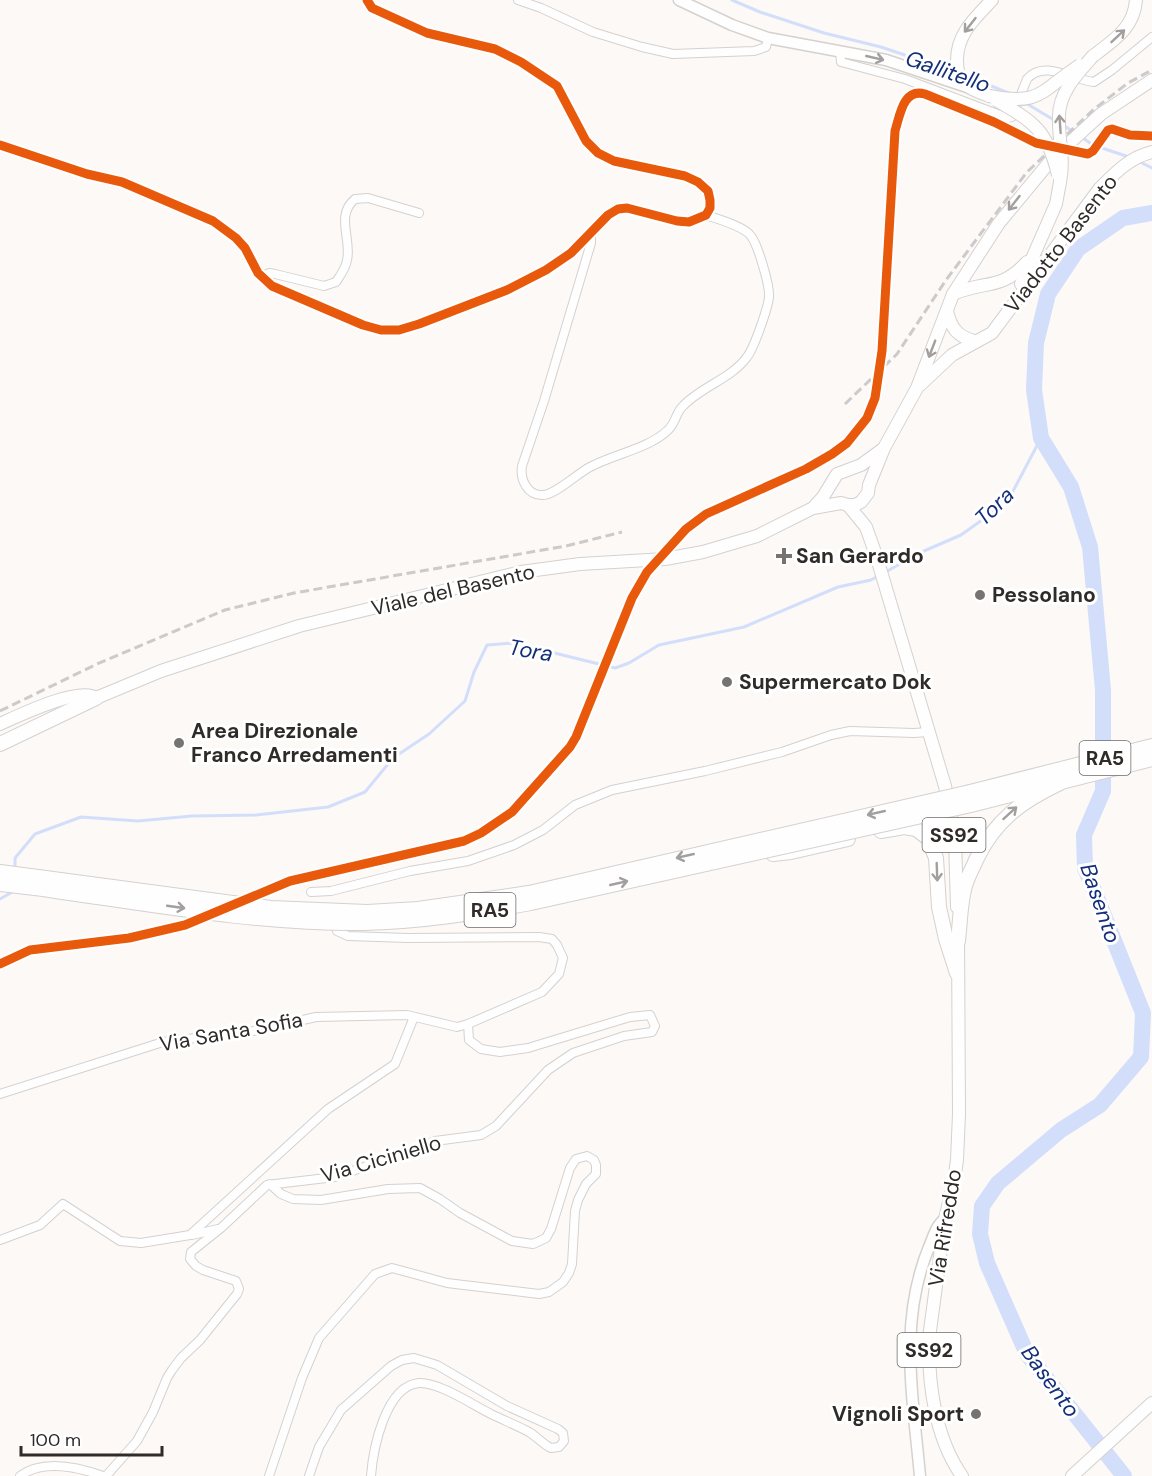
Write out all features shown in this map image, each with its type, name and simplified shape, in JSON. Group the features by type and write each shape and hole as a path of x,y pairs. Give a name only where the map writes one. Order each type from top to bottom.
{"highway":[{"path":"0,744 96,698"},
{"name":"RA5","path":"1060,777 1152,746"},
{"name":"RA5","path":"2,875 271,908 367,912 418,909 530,892 1152,759"},
{"path":"958,941 963,892 983,845 999,824 1020,804 1060,777"},
{"name":"RA5","path":"2,875 268,918 364,923 459,915 531,903 744,856 970,798"},
{"path":"744,856 791,852 904,827 916,829 928,838 936,858 939,907 957,974"}],"main road":[{"path":"992,0 970,23 960,38 957,67 961,79 971,88 1021,115 1038,128 1053,154 1060,182"},
{"path":"989,96 1012,100 1037,96 1120,35 1131,22 1137,3"},
{"path":"1016,300 1032,256 1046,230 1056,204 1063,169 1059,115 1061,104 1071,82 1094,56"},
{"path":"813,508 855,505 868,491 884,448 917,388 946,310 999,223 1052,159 1101,114 1152,80"},
{"name":"Viadotto Basento","path":"974,341 992,333 1100,188 1131,161 1152,152"},
{"path":"954,294 965,289 1002,282 1018,272 1032,256"},
{"path":"946,310 950,325 956,334 974,341"},
{"path":"917,388 952,355 974,341"},
{"path":"813,508 837,474 861,465 884,448"},
{"path":"852,469 864,474 868,491"},
{"path":"832,483 833,494 844,504"},
{"name":"SS92","path":"868,491 866,527 945,786 952,820 955,838 957,974"},
{"name":"SS92","path":"844,504 866,527"},
{"name":"Viale del Basento","path":"96,698 161,671 299,626 521,572 580,564 665,559 704,552 757,536 813,508"},
{"path":"0,724 77,695 89,694 96,698"},
{"name":"Via Rifreddo","path":"957,974 959,1114 957,1149 954,1181 945,1219 928,1357 933,1396 944,1439 953,1463 962,1476"},
{"path":"1072,1476 1152,1403"}],"street":[{"path":"0,145 47,162 133,186 213,221 236,238 261,277 272,286 363,325 381,330 399,330 419,324 507,290 554,265 571,253 608,215 618,209 627,208 689,222 706,215 710,208 708,191 698,182 685,176 614,161 598,153 586,141 557,86 521,62 495,49 427,33 372,8 367,0"},
{"path":"518,0 593,32 673,54 754,51 766,47 768,38"},
{"path":"679,0 732,25 768,38 872,57 971,88"},
{"path":"840,51 841,62 905,79 1008,118 1012,117 1031,75 1039,71 1050,70 1094,82 1152,38"},
{"path":"261,277 269,273 324,286 336,282 347,260 345,220 348,207 355,199 368,198 419,213"},
{"path":"591,234 591,243 544,401 522,466 521,477 524,484 532,492 542,496 551,493 592,466 651,442 668,430 680,408 735,369 748,356 770,295 761,259 751,236 745,230 706,215"},
{"path":"325,905 315,892 331,891 410,871 468,861 514,845 543,831 575,805 612,790 716,769 850,731 928,732"},
{"path":"337,931 348,936 539,937 552,939 562,958 559,974 542,992 468,1024"},
{"name":"Via Santa Sofia","path":"0,1094 163,1042 253,1031 316,1017 408,1015 457,1027 468,1024"},
{"name":"Via Ciciniello","path":"270,1184 335,1177 435,1141 481,1135 496,1126 548,1070 573,1053 624,1036 652,1032 655,1026 650,1015 630,1017 528,1048 500,1052 481,1049 469,1040 468,1024"},
{"path":"190,1235 328,1109 395,1064 414,1017"},
{"name":"Via Ciciniello","path":"269,1476 302,1378 319,1338 375,1274 392,1268 447,1283 539,1294 557,1287 569,1274 574,1246 575,1211 586,1184 596,1174 596,1165 594,1160 587,1156 576,1159 570,1168 551,1229 546,1238 533,1244 512,1241 420,1188 388,1189 321,1200 293,1198 281,1194 270,1184"},
{"path":"20,1476 45,1466 76,1469 105,1476 127,1453 153,1412 167,1378 237,1294 236,1281 196,1266 190,1259 191,1252 270,1184"},
{"path":"0,1240 40,1225 63,1204 120,1241 141,1243 221,1228"},
{"path":"920,1476 911,1386 910,1316 916,1286 926,1255 939,1225 945,1219"},
{"path":"309,1476 319,1447 341,1410 391,1366 402,1360 414,1358 437,1365 507,1407 563,1433 564,1441 559,1447 551,1448 530,1433 461,1398 429,1384 417,1383 406,1389 389,1408 379,1431 373,1454 371,1476"}],"waterway":[{"name":"Gallitello","path":"732,0 760,12 824,33 881,47 955,72"},
{"name":"Gallitello","path":"964,75 1011,94"},
{"name":"Gallitello","path":"1024,102 1054,120"},
{"name":"Gallitello","path":"1063,125 1075,133"},
{"name":"Gallitello","path":"1080,136 1093,145 1129,157"},
{"name":"Gallitello","path":"1138,161 1152,168"},
{"name":"Basento","path":"1124,1476 1027,1354 987,1263 980,1234 982,1206 998,1183 1061,1130 1100,1105 1141,1057 1143,1013 1085,868 1084,835 1103,791 1103,690 1090,547 1071,487 1041,438 1034,390 1036,343 1048,294 1078,249 1123,218 1152,213"},
{"name":"Tora","path":"884,573 917,554 961,535 989,515 1012,493 1041,438"},
{"name":"Tora","path":"15,869 15,858 35,834 81,817 138,821 192,816 256,815 328,807 365,792 393,758 429,734 465,701 474,672 487,645 514,643 615,668 629,663 659,645 744,627 838,587 871,580 878,576"},
{"name":"Tora","path":"0,899 16,890"}],"railway":[{"path":"845,404 897,354 946,280 1027,172 1093,110 1128,83 1152,70"},
{"path":"0,711 97,664 225,610 294,593 566,546 622,532"}],"cycle path":[{"path":"0,145 87,174 122,182 213,221 236,238 245,248 258,273 272,286 363,325 381,330 399,330 419,324 507,290 546,270 571,253 608,215 618,209 627,208 689,222 706,215 710,208 708,191 698,182 685,176 614,161 598,153 586,141 557,86 521,62 495,49 427,33 372,8 367,0"},
{"path":"0,964 30,950 129,938 185,925 290,881 464,841 481,833 512,812 570,747 576,737 632,598 647,572 686,529 706,514 806,469 832,454 847,443 867,418 875,398 882,351 895,131 907,99 918,93 925,94 994,122 1036,143 1088,154 1093,151 1108,130 1112,129 1130,135 1152,136"}],"place":[{"name":"San Gerardo","path":"784,556"},
{"name":"Pessolano","path":"980,595"},
{"name":"Supermercato Dok","path":"727,682"},
{"name":"Area Direzionale Franco Arredamenti","path":"179,743"},
{"name":"Vignoli Sport","path":"976,1414"}]}
